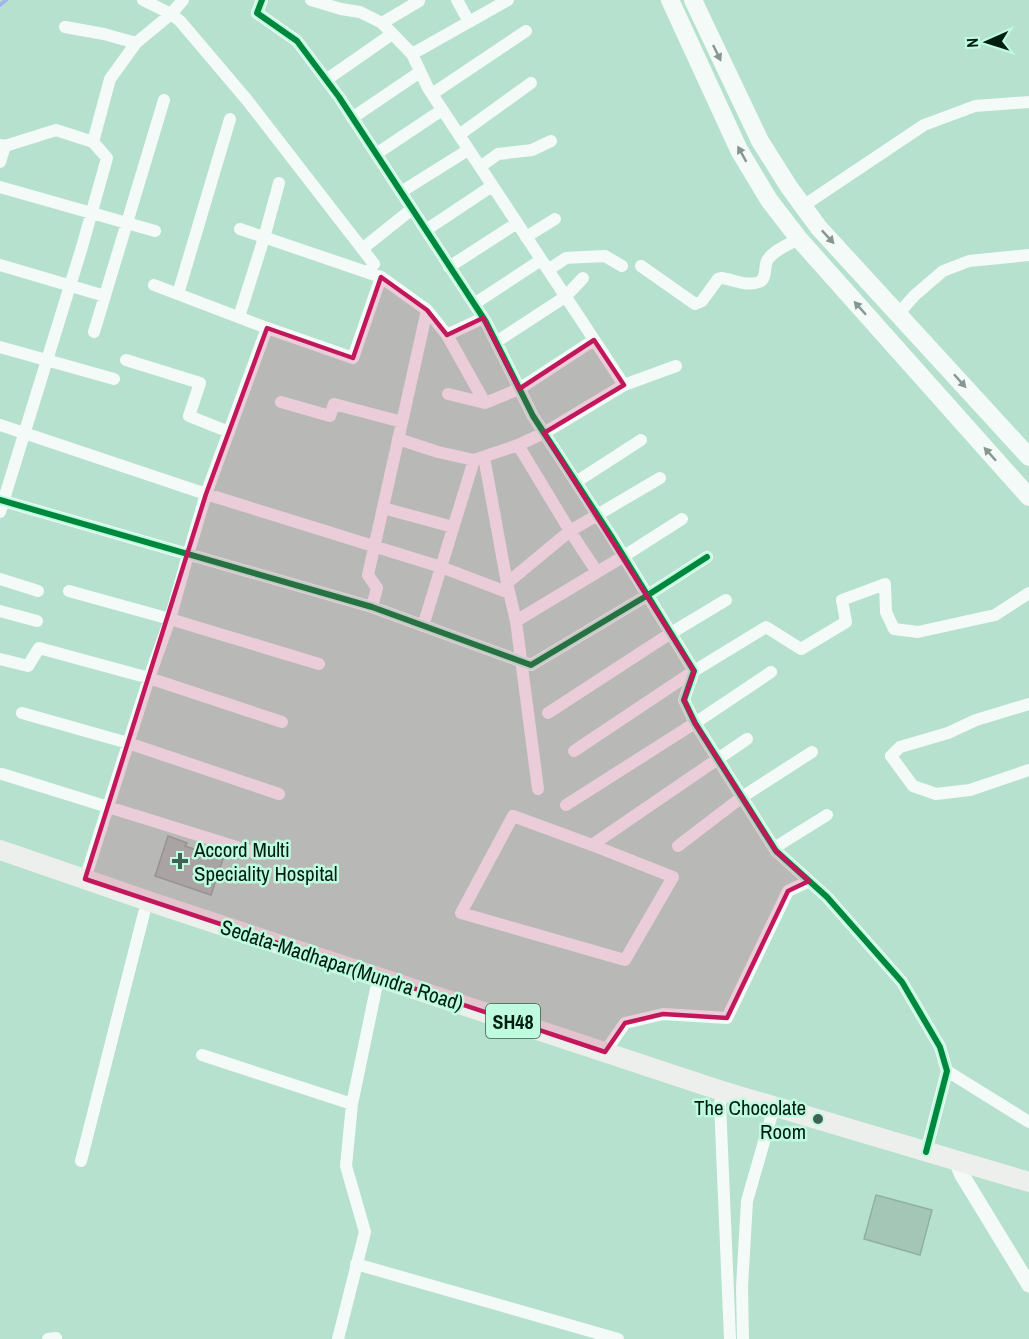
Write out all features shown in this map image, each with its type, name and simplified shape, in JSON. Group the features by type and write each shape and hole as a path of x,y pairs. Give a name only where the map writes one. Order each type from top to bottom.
{"main road":[{"path":"670,0 739,150 770,200 799,239 1029,497"},
{"path":"693,0 760,141 789,187 819,228 1029,457"},
{"name":"Sedata-Madhapar(Mundra Road)","path":"0,850 605,1052 773,1113 959,1168 1029,1182"},
{"name":"Sedata-Madhapar(Mundra Road)","path":"0,864 720,1103 773,1113 926,1152 1029,1196"}],"street":[{"path":"143,0 180,21 247,100 374,264 368,272"},
{"path":"93,142 111,79 136,43 171,14 183,0"},
{"path":"262,0 257,13 297,41 352,118 474,304 533,416 624,556 694,671"},
{"path":"311,0 360,12 382,23 412,54 442,110 624,385"},
{"path":"382,23 418,0"},
{"path":"457,0 469,22"},
{"path":"412,54 508,0"},
{"path":"65,27 136,43"},
{"path":"432,94 526,31"},
{"path":"326,80 392,34"},
{"path":"352,118 420,72"},
{"path":"459,135 531,82"},
{"path":"94,332 164,100"},
{"path":"803,206 924,125 975,106 1029,102"},
{"path":"376,154 442,110"},
{"path":"178,294 230,119"},
{"path":"0,162 3,146 56,130 93,142 107,158 70,285 1,504 372,607 531,665 707,557"},
{"path":"480,167 498,154 532,150 551,141"},
{"path":"401,192 468,150"},
{"path":"239,317 279,183"},
{"path":"426,230 492,186"},
{"path":"0,187 155,231"},
{"path":"362,249 412,209"},
{"path":"526,237 555,219"},
{"path":"449,267 517,223"},
{"path":"240,229 381,277 427,310 447,335 485,403"},
{"path":"641,266 695,304 702,301 718,279 744,283 759,282 763,279 768,260 779,250 799,239"},
{"path":"898,314 915,295 943,271 969,261 1029,255"},
{"path":"474,304 544,265 566,258 605,256 621,266"},
{"path":"0,265 105,296"},
{"path":"154,285 353,358 381,277"},
{"path":"496,342 565,297 583,278"},
{"path":"372,607 377,588 368,575 427,310"},
{"path":"447,335 483,318"},
{"path":"85,879 170,619 206,494 267,328"},
{"path":"448,394 485,403 519,389 594,340"},
{"path":"0,346 114,380"},
{"path":"126,360 200,383 189,416 229,432"},
{"path":"398,440 438,452 479,458 544,434 624,385 676,366"},
{"path":"281,402 330,416 334,404 402,422"},
{"path":"0,425 206,494 508,588"},
{"path":"576,482 641,440"},
{"path":"518,445 597,572"},
{"path":"423,626 453,527 479,458"},
{"path":"479,458 516,621 538,789"},
{"path":"508,588 570,531 660,478"},
{"path":"383,508 453,527"},
{"path":"516,621 682,519"},
{"path":"0,579 38,591"},
{"path":"574,751 694,671 766,627 801,649 846,622 842,600 885,584 886,612 894,629 918,632 994,615 1029,593"},
{"path":"69,591 319,664"},
{"path":"548,713 726,600"},
{"path":"0,611 37,621"},
{"path":"0,659 28,666 39,648 149,678 282,722"},
{"path":"694,671 684,700 695,723 774,848 827,897 902,982 940,1047 947,1071 926,1152"},
{"path":"566,805 771,672"},
{"path":"1029,704 975,720 948,733 900,747 891,756 913,786 936,794 970,790 1029,770"},
{"path":"22,713 128,742 279,794"},
{"path":"592,845 747,739"},
{"path":"678,846 742,797 812,752"},
{"path":"2,774 259,854"},
{"path":"774,848 827,815"},
{"path":"513,816 592,845 674,877 625,960 461,913 513,816"},
{"path":"605,1052 625,1023 663,1014 727,1018 788,891 809,881"},
{"path":"81,1161 144,913"},
{"path":"338,1339 365,1232 346,1166 352,1104 376,989"},
{"path":"202,1055 352,1104"},
{"path":"947,1071 1029,1122"},
{"path":"720,1103 730,1339"},
{"path":"743,1339 742,1287 747,1202 773,1113"},
{"path":"959,1168 1029,1285"},
{"path":"356,1264 618,1339"}],"highlighted area":[{"path":"381,277 427,310 447,335 483,318 519,389 594,340 624,385 544,433 694,671 684,700 695,723 776,851 809,881 788,891 727,1018 663,1014 625,1023 605,1052 85,879 206,494 267,328 353,358"}],"building":[{"path":"168,836 187,843 185,846 206,853 208,847 225,853 211,895 155,876"},
{"path":"876,1195 932,1210 920,1255 864,1239"}],"waterway":[{"path":"0,5 6,0"}],"cycle path":[{"path":"262,0 257,13 297,41 339,97 486,322 533,416 613,539 694,671 684,700 695,723 776,851 827,897 902,982 940,1047 947,1071 926,1152"},
{"path":"0,500 372,607 531,665 707,557"}],"place":[{"name":"Accord Multi Speciality Hospital","path":"180,861"},
{"name":"The Chocolate Room","path":"818,1119"}]}
